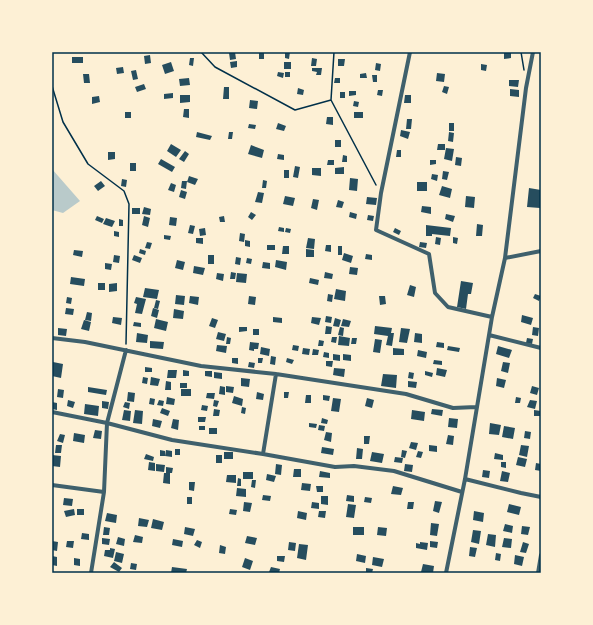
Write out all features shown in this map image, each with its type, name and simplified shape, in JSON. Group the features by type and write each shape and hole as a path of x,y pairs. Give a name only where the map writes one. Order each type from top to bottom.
{"street":[{"path":"410,52 381,193 376,230 429,254 435,292 448,307 492,317"},
{"path":"446,573 465,479 492,317 505,258 526,88 532,52"},
{"path":"505,258 541,251"},
{"path":"489,335 541,348"},
{"path":"52,338 85,342 202,366 276,374 406,394 453,408 476,407"},
{"path":"91,573 104,492 107,423 126,350"},
{"path":"263,454 276,374"},
{"path":"52,412 107,423 172,440 335,467 354,466 394,471 462,492"},
{"path":"465,479 541,497"},
{"path":"52,485 104,492"},
{"path":"538,573 541,554"}],"path":[{"path":"201,52 215,68 295,110 331,100"},
{"path":"334,52 331,100 381,193"},
{"path":"52,86 63,122 88,164 124,191 130,204 126,350"},
{"path":"52,572 56,573"}],"shaded area":[{"path":"52,169 80,201 63,213 52,210"}],"building":[{"path":"235,52 236,59 230,60 229,53"},
{"path":"259,52 264,52 264,59 259,59"},
{"path":"285,52 290,52 289,59 285,58"},
{"path":"504,53 511,53 511,58 504,59"},
{"path":"150,55 151,63 145,64 144,56"},
{"path":"72,57 83,57 83,63 72,63"},
{"path":"190,58 194,58 193,66 189,65"},
{"path":"312,58 317,59 316,66 311,66"},
{"path":"338,59 345,59 344,66 338,66"},
{"path":"237,61 237,67 231,68 230,62"},
{"path":"171,62 174,71 165,74 162,65"},
{"path":"284,62 291,62 291,69 284,69"},
{"path":"376,63 381,64 380,71 375,70"},
{"path":"481,64 487,65 486,71 481,70"},
{"path":"123,67 124,73 117,74 116,68"},
{"path":"312,68 322,68 321,75 316,75 317,72 312,71"},
{"path":"136,70 138,79 133,80 131,71"},
{"path":"278,72 284,73 283,78 277,76"},
{"path":"285,72 290,72 290,77 285,77"},
{"path":"366,73 367,78 360,78 360,74"},
{"path":"437,73 445,74 444,82 436,81"},
{"path":"83,74 89,74 90,83 84,83"},
{"path":"372,75 377,75 377,82 373,82"},
{"path":"189,78 190,85 180,86 179,79"},
{"path":"335,78 340,78 340,83 334,83"},
{"path":"509,80 519,80 518,87 509,86"},
{"path":"144,84 146,89 137,92 135,87"},
{"path":"444,86 449,87 447,94 442,92"},
{"path":"224,87 229,87 229,99 223,99"},
{"path":"298,88 304,90 303,95 297,94"},
{"path":"510,89 519,90 519,97 510,96"},
{"path":"378,90 383,90 382,96 377,95"},
{"path":"349,91 356,91 356,95 349,96"},
{"path":"340,92 345,92 345,98 340,98"},
{"path":"173,93 173,98 164,99 164,94"},
{"path":"180,95 190,95 190,102 180,103"},
{"path":"405,95 411,95 411,103 404,103"},
{"path":"99,96 100,102 92,104 92,97"},
{"path":"250,100 258,101 257,109 249,108"},
{"path":"354,101 359,102 358,107 353,106"},
{"path":"184,109 189,109 189,118 183,117"},
{"path":"125,112 131,112 131,118 125,118"},
{"path":"354,112 363,112 363,118 354,118"},
{"path":"327,117 333,117 333,125 326,124"},
{"path":"407,119 412,119 411,129 406,129"},
{"path":"278,123 286,126 284,131 276,129"},
{"path":"449,123 454,123 454,131 449,131"},
{"path":"249,124 256,125 255,129 248,128"},
{"path":"401,130 410,132 408,139 400,136"},
{"path":"197,132 212,136 210,140 196,137"},
{"path":"229,132 233,132 232,139 228,139"},
{"path":"449,132 454,133 453,142 448,141"},
{"path":"335,140 341,140 341,147 335,147"},
{"path":"171,144 181,150 176,157 167,151"},
{"path":"438,144 445,144 445,150 437,150"},
{"path":"251,145 264,150 262,158 248,154"},
{"path":"446,148 454,149 452,161 444,159"},
{"path":"397,150 401,150 401,157 396,157"},
{"path":"185,151 189,154 184,162 179,159"},
{"path":"108,152 115,152 115,159 108,160"},
{"path":"278,154 284,155 284,160 277,159"},
{"path":"343,155 347,156 347,162 342,162"},
{"path":"456,157 462,158 461,166 455,165"},
{"path":"161,159 175,167 172,172 158,164"},
{"path":"328,160 334,160 334,165 327,165"},
{"path":"430,160 436,160 436,164 430,165"},
{"path":"130,163 136,163 136,171 130,171"},
{"path":"295,166 300,167 298,178 293,177"},
{"path":"344,167 344,174 335,174 335,168"},
{"path":"312,168 321,168 321,176 312,175"},
{"path":"284,170 289,170 289,178 284,178"},
{"path":"443,171 449,172 447,180 442,179"},
{"path":"432,174 438,175 437,181 431,179"},
{"path":"189,176 198,179 195,185 187,182"},
{"path":"350,178 358,179 357,191 349,190"},
{"path":"122,179 127,180 126,187 121,186"},
{"path":"263,180 267,181 266,188 262,188"},
{"path":"101,181 105,186 98,191 94,186"},
{"path":"182,181 187,181 186,189 181,188"},
{"path":"417,182 427,182 427,191 417,191"},
{"path":"171,183 176,185 174,192 168,190"},
{"path":"442,186 452,189 450,198 439,195"},
{"path":"529,188 541,190 540,208 527,207"},
{"path":"181,190 187,192 185,199 179,197"},
{"path":"258,192 264,193 262,203 255,202"},
{"path":"285,196 295,198 293,206 283,204"},
{"path":"466,196 475,197 474,208 465,207"},
{"path":"367,197 377,198 376,205 366,204"},
{"path":"313,199 319,200 317,210 311,208"},
{"path":"338,200 344,202 342,208 336,207"},
{"path":"422,206 431,207 431,214 421,212"},
{"path":"144,207 151,209 150,215 142,214"},
{"path":"132,208 140,208 140,214 132,214"},
{"path":"251,212 256,215 252,220 248,217"},
{"path":"350,212 357,214 356,219 349,217"},
{"path":"446,214 455,216 453,222 445,219"},
{"path":"368,215 374,216 373,221 367,220"},
{"path":"97,216 104,219 102,223 95,220"},
{"path":"144,216 150,218 148,227 142,225"},
{"path":"224,216 225,222 220,222 219,217"},
{"path":"170,217 177,218 176,226 169,225"},
{"path":"106,218 115,221 112,227 103,224"},
{"path":"119,219 123,220 123,226 119,226"},
{"path":"477,224 483,225 482,236 476,236"},
{"path":"190,225 195,226 193,234 188,233"},
{"path":"426,225 451,228 450,236 432,234 432,236 426,236"},
{"path":"279,227 284,228 284,232 278,231"},
{"path":"205,228 206,235 200,236 199,229"},
{"path":"286,228 291,229 290,233 285,232"},
{"path":"395,228 401,231 399,235 393,232"},
{"path":"114,231 119,232 119,237 114,236"},
{"path":"240,233 245,234 244,242 239,241"},
{"path":"164,235 171,236 170,240 164,239"},
{"path":"436,237 441,238 440,245 435,244"},
{"path":"453,237 458,238 457,244 453,243"},
{"path":"196,238 203,238 203,244 196,243"},
{"path":"308,238 315,239 314,249 306,248"},
{"path":"245,240 250,241 250,247 245,246"},
{"path":"147,242 152,243 150,249 145,248"},
{"path":"420,242 427,243 426,248 419,247"},
{"path":"267,245 275,245 275,250 267,250"},
{"path":"326,245 331,245 331,252 325,251"},
{"path":"283,246 289,246 289,254 282,254"},
{"path":"338,246 342,246 342,255 338,255"},
{"path":"140,249 146,251 145,255 139,253"},
{"path":"306,249 314,250 314,257 306,257"},
{"path":"74,250 83,251 82,257 73,255"},
{"path":"344,253 353,256 351,263 342,260"},
{"path":"366,254 372,255 372,260 365,259"},
{"path":"114,255 120,256 119,263 113,262"},
{"path":"134,255 142,258 140,263 132,260"},
{"path":"208,255 214,255 214,264 208,264"},
{"path":"236,257 241,258 240,265 235,264"},
{"path":"247,258 252,259 251,264 246,263"},
{"path":"177,260 185,262 183,270 175,268"},
{"path":"276,260 287,262 286,270 275,267"},
{"path":"263,262 270,263 270,269 262,268"},
{"path":"105,263 112,264 111,270 105,269"},
{"path":"194,266 205,268 203,275 193,273"},
{"path":"350,267 358,268 357,275 349,274"},
{"path":"231,272 236,273 235,279 230,279"},
{"path":"325,272 333,274 332,279 324,278"},
{"path":"217,273 224,274 223,281 216,279"},
{"path":"237,273 247,274 246,283 236,282"},
{"path":"71,277 85,279 84,286 70,284"},
{"path":"310,278 319,280 318,285 309,283"},
{"path":"461,281 473,283 471,294 468,294 466,309 457,307"},
{"path":"98,283 105,283 105,290 98,290"},
{"path":"117,283 117,291 109,292 109,284"},
{"path":"410,285 416,287 414,297 407,295"},
{"path":"145,288 159,290 157,299 143,297"},
{"path":"336,289 346,291 345,301 334,299"},
{"path":"328,294 333,295 332,302 327,301"},
{"path":"535,294 541,296 539,301 533,298"},
{"path":"176,295 185,296 184,305 175,304"},
{"path":"190,296 199,297 198,305 189,303"},
{"path":"249,296 256,297 255,305 248,304"},
{"path":"379,296 385,296 386,304 380,305"},
{"path":"67,297 72,298 71,304 66,303"},
{"path":"136,297 146,299 142,314 135,313 137,304 134,303"},
{"path":"156,300 160,301 158,309 154,308"},
{"path":"66,308 74,309 73,315 65,314"},
{"path":"153,308 159,310 157,318 151,316"},
{"path":"174,309 184,311 183,319 173,318"},
{"path":"87,312 92,313 91,321 85,320"},
{"path":"522,315 533,318 531,325 521,322"},
{"path":"326,316 332,317 331,323 325,322"},
{"path":"113,317 122,318 121,325 112,323"},
{"path":"273,317 282,318 282,323 273,322"},
{"path":"312,317 321,318 319,325 311,323"},
{"path":"212,318 218,320 215,328 209,326"},
{"path":"335,318 341,320 339,327 333,326"},
{"path":"156,319 168,322 166,331 154,328"},
{"path":"343,319 351,321 349,327 341,326"},
{"path":"84,320 91,322 89,331 81,329"},
{"path":"134,322 141,323 141,327 133,326"},
{"path":"326,326 332,327 331,334 325,334"},
{"path":"375,326 392,328 391,333 394,333 392,346 386,345 388,336 374,334"},
{"path":"239,327 247,327 247,331 239,332"},
{"path":"340,327 344,328 343,336 338,335"},
{"path":"533,327 539,328 538,336 532,335"},
{"path":"58,328 67,329 66,336 58,335"},
{"path":"401,328 410,329 407,343 399,342"},
{"path":"253,329 259,329 259,335 253,335"},
{"path":"218,332 226,334 224,341 216,339"},
{"path":"137,333 148,335 147,343 136,342"},
{"path":"415,333 422,334 422,343 414,342"},
{"path":"339,336 350,338 349,346 338,345"},
{"path":"227,337 231,338 230,344 226,344"},
{"path":"332,337 337,337 336,343 331,342"},
{"path":"352,338 357,338 356,344 351,344"},
{"path":"527,338 533,339 532,344 526,343"},
{"path":"375,339 382,340 380,353 373,352"},
{"path":"319,340 324,341 323,346 318,346"},
{"path":"150,341 164,342 163,349 150,348"},
{"path":"250,342 259,343 258,349 254,349 254,351 249,350"},
{"path":"437,342 444,343 444,348 436,347"},
{"path":"217,345 227,346 226,353 216,351"},
{"path":"293,345 299,346 298,351 292,350"},
{"path":"448,346 460,348 459,352 447,350"},
{"path":"498,346 512,350 509,358 496,354"},
{"path":"261,347 270,349 269,356 260,354"},
{"path":"303,348 310,349 309,355 302,354"},
{"path":"393,348 404,349 404,355 393,355"},
{"path":"313,349 319,350 318,355 312,355"},
{"path":"418,350 427,352 426,358 417,356"},
{"path":"324,352 329,353 329,358 323,357"},
{"path":"333,354 340,355 340,361 333,360"},
{"path":"343,354 351,355 351,361 343,360"},
{"path":"271,356 276,357 275,365 270,364"},
{"path":"232,358 238,358 238,364 232,363"},
{"path":"258,358 263,358 262,363 258,363"},
{"path":"287,358 294,360 292,364 286,362"},
{"path":"434,360 442,361 442,365 433,364"},
{"path":"326,361 333,361 332,367 326,366"},
{"path":"53,362 63,364 61,378 52,376"},
{"path":"249,362 255,363 254,368 248,367"},
{"path":"503,362 510,363 508,373 501,371"},
{"path":"145,367 152,368 152,372 145,372"},
{"path":"334,368 345,369 344,377 333,375"},
{"path":"437,368 447,370 445,377 436,375"},
{"path":"168,370 177,370 176,378 167,378"},
{"path":"183,370 189,371 189,376 183,376"},
{"path":"205,371 212,371 212,377 205,376"},
{"path":"425,371 433,373 432,377 425,375"},
{"path":"214,372 222,373 222,379 214,378"},
{"path":"409,372 414,373 413,379 408,378"},
{"path":"383,374 397,375 396,388 381,386"},
{"path":"143,377 148,378 147,384 142,383"},
{"path":"151,377 160,379 158,386 150,385"},
{"path":"241,378 250,379 249,387 241,386"},
{"path":"497,378 506,380 504,388 496,386"},
{"path":"166,381 171,382 171,390 165,390"},
{"path":"408,381 417,382 416,388 408,387"},
{"path":"180,383 187,383 187,388 180,388"},
{"path":"220,386 225,387 225,395 219,394"},
{"path":"226,386 234,387 233,393 226,392"},
{"path":"532,386 539,388 537,395 530,393"},
{"path":"88,387 107,390 106,395 88,392"},
{"path":"58,389 64,390 63,398 57,397"},
{"path":"181,389 191,389 191,396 181,396"},
{"path":"128,392 135,393 134,402 127,401"},
{"path":"257,392 264,394 263,400 256,399"},
{"path":"284,392 289,392 288,398 284,398"},
{"path":"207,393 215,393 214,399 206,398"},
{"path":"306,395 311,395 311,403 305,403"},
{"path":"323,395 330,396 329,401 323,400"},
{"path":"234,396 243,399 242,406 232,403"},
{"path":"167,397 175,399 174,405 166,404"},
{"path":"516,397 521,398 520,403 515,403"},
{"path":"150,398 155,399 154,405 149,404"},
{"path":"333,398 341,399 339,412 331,411"},
{"path":"367,398 374,400 372,408 365,406"},
{"path":"68,400 75,402 73,408 67,406"},
{"path":"159,400 164,401 163,406 157,405"},
{"path":"214,400 219,401 217,407 213,406"},
{"path":"530,400 537,401 535,409 527,407"},
{"path":"102,401 109,402 108,409 102,408"},
{"path":"52,402 57,403 57,410 52,409"},
{"path":"125,402 130,403 129,409 123,407"},
{"path":"85,404 99,406 98,416 84,414"},
{"path":"202,405 208,406 207,411 201,410"},
{"path":"242,407 246,408 245,414 241,413"},
{"path":"162,408 170,411 168,416 160,413"},
{"path":"214,409 220,410 219,416 213,416"},
{"path":"432,409 443,410 442,416 431,414"},
{"path":"124,410 131,411 130,421 122,420"},
{"path":"135,410 143,411 142,424 133,423"},
{"path":"412,410 425,412 424,421 411,419"},
{"path":"534,410 541,411 541,416 534,416"},
{"path":"198,417 206,417 205,422 198,422"},
{"path":"322,418 328,420 327,424 321,423"},
{"path":"449,418 458,419 457,428 448,427"},
{"path":"153,419 162,421 160,428 152,426"},
{"path":"173,419 179,420 178,430 171,428"},
{"path":"309,423 317,424 316,428 309,427"},
{"path":"490,423 501,425 499,435 489,434"},
{"path":"319,425 325,426 324,431 318,430"},
{"path":"199,426 205,426 205,430 199,430"},
{"path":"504,426 515,428 513,439 502,437"},
{"path":"209,428 217,428 217,434 209,434"},
{"path":"95,430 102,431 101,439 93,438"},
{"path":"525,431 531,432 530,439 524,438"},
{"path":"326,432 332,433 331,442 324,440"},
{"path":"74,433 85,435 84,443 73,441"},
{"path":"60,434 65,435 63,443 57,441"},
{"path":"448,435 454,436 453,445 446,444"},
{"path":"364,436 370,436 369,444 364,444"},
{"path":"411,442 418,443 416,450 409,448"},
{"path":"56,445 62,445 61,453 55,453"},
{"path":"429,445 437,446 437,452 429,451"},
{"path":"521,445 529,446 527,457 519,455"},
{"path":"322,447 334,449 333,455 321,453"},
{"path":"357,448 363,449 362,459 356,459"},
{"path":"175,449 180,449 180,455 175,455"},
{"path":"160,450 165,451 165,456 160,456"},
{"path":"166,450 172,451 172,457 165,456"},
{"path":"402,450 407,451 405,458 401,457"},
{"path":"418,451 423,452 421,458 416,457"},
{"path":"224,452 233,452 233,459 224,459"},
{"path":"372,452 384,454 382,463 370,461"},
{"path":"495,453 503,455 503,460 494,459"},
{"path":"146,454 154,457 153,461 144,459"},
{"path":"52,455 61,456 60,467 52,466"},
{"path":"216,455 222,455 222,463 216,463"},
{"path":"395,457 403,458 402,463 394,462"},
{"path":"518,457 527,459 525,467 516,465"},
{"path":"149,462 155,463 155,471 148,470"},
{"path":"501,462 506,462 506,468 501,467"},
{"path":"536,463 541,464 541,471 535,470"},
{"path":"156,464 165,465 164,472 156,471"},
{"path":"276,464 282,465 281,475 275,474"},
{"path":"405,464 413,465 412,472 404,471"},
{"path":"166,467 173,468 172,473 170,473 170,484 163,483"},
{"path":"294,469 301,469 301,477 293,477"},
{"path":"483,470 490,471 489,478 482,477"},
{"path":"320,471 330,473 330,478 319,477"},
{"path":"502,471 510,473 508,482 500,481"},
{"path":"243,472 253,472 253,479 243,479"},
{"path":"267,474 276,476 274,482 266,480"},
{"path":"227,475 236,475 236,483 226,482"},
{"path":"238,478 241,479 241,486 237,486"},
{"path":"252,480 256,480 255,488 251,487"},
{"path":"189,482 195,482 194,491 189,490"},
{"path":"302,483 311,484 310,491 301,490"},
{"path":"316,486 323,486 323,492 317,492"},
{"path":"393,486 403,488 401,495 391,494"},
{"path":"237,488 246,489 246,497 236,496"},
{"path":"263,495 271,496 270,501 262,500"},
{"path":"347,495 354,496 354,502 346,501"},
{"path":"321,496 328,496 328,505 321,504"},
{"path":"187,497 192,497 192,504 187,504"},
{"path":"365,497 372,498 371,503 364,502"},
{"path":"64,498 73,499 72,506 63,505"},
{"path":"435,501 442,502 439,513 433,511"},
{"path":"244,502 252,503 250,512 243,511"},
{"path":"312,502 319,503 319,509 311,508"},
{"path":"408,502 414,502 413,509 407,509"},
{"path":"348,504 356,505 354,518 346,517"},
{"path":"509,504 521,507 519,515 507,512"},
{"path":"74,509 75,515 66,517 64,511"},
{"path":"77,509 84,509 84,515 77,515"},
{"path":"230,509 237,510 236,515 229,514"},
{"path":"298,511 307,513 306,520 297,518"},
{"path":"319,511 326,511 325,518 318,517"},
{"path":"474,511 484,513 483,522 473,520"},
{"path":"107,513 117,515 116,523 105,521"},
{"path":"139,518 149,520 147,527 138,526"},
{"path":"153,519 164,522 162,530 151,528"},
{"path":"431,523 439,524 437,536 430,535"},
{"path":"505,524 513,526 512,533 503,531"},
{"path":"522,526 530,527 528,535 521,534"},
{"path":"104,527 110,528 109,535 103,535"},
{"path":"185,527 195,529 193,536 184,534"},
{"path":"353,527 364,527 364,535 353,535"},
{"path":"378,527 387,528 386,536 377,535"},
{"path":"473,530 481,531 479,544 471,542"},
{"path":"82,533 89,534 89,540 81,539"},
{"path":"488,534 496,535 495,547 486,545"},
{"path":"135,535 143,537 142,543 133,542"},
{"path":"247,536 257,538 255,545 245,543"},
{"path":"118,537 125,539 124,546 116,544"},
{"path":"102,538 110,539 109,545 102,544"},
{"path":"504,538 512,539 511,548 502,547"},
{"path":"173,539 183,541 182,547 172,545"},
{"path":"197,540 202,542 200,548 194,545"},
{"path":"52,541 58,542 57,551 52,550"},
{"path":"67,541 74,541 73,548 66,547"},
{"path":"430,541 438,542 437,548 430,547"},
{"path":"289,542 296,543 295,551 288,550"},
{"path":"420,542 428,543 427,550 416,548 416,543 420,544"},
{"path":"523,542 529,544 526,553 520,552"},
{"path":"299,544 308,545 306,560 297,558"},
{"path":"220,545 226,547 225,554 219,553"},
{"path":"470,547 477,548 475,557 469,556"},
{"path":"110,548 115,549 113,558 104,556 105,550 110,550"},
{"path":"116,552 124,554 122,563 114,561"},
{"path":"496,553 501,554 500,561 495,560"},
{"path":"357,554 366,556 365,563 356,561"},
{"path":"515,555 524,557 522,566 514,564"},
{"path":"52,556 57,557 57,566 52,565"},
{"path":"277,556 285,556 284,562 277,561"},
{"path":"373,557 384,559 382,567 372,565"},
{"path":"74,558 80,559 80,566 74,565"},
{"path":"245,558 253,561 250,570 242,567"},
{"path":"114,562 122,568 119,572 110,567"},
{"path":"131,563 137,564 136,570 130,569"},
{"path":"423,564 434,566 433,573 421,572"},
{"path":"172,567 187,569 186,573 171,573"},
{"path":"271,567 280,569 279,573 269,572"},
{"path":"366,568 373,569 372,573 366,573"}]}
